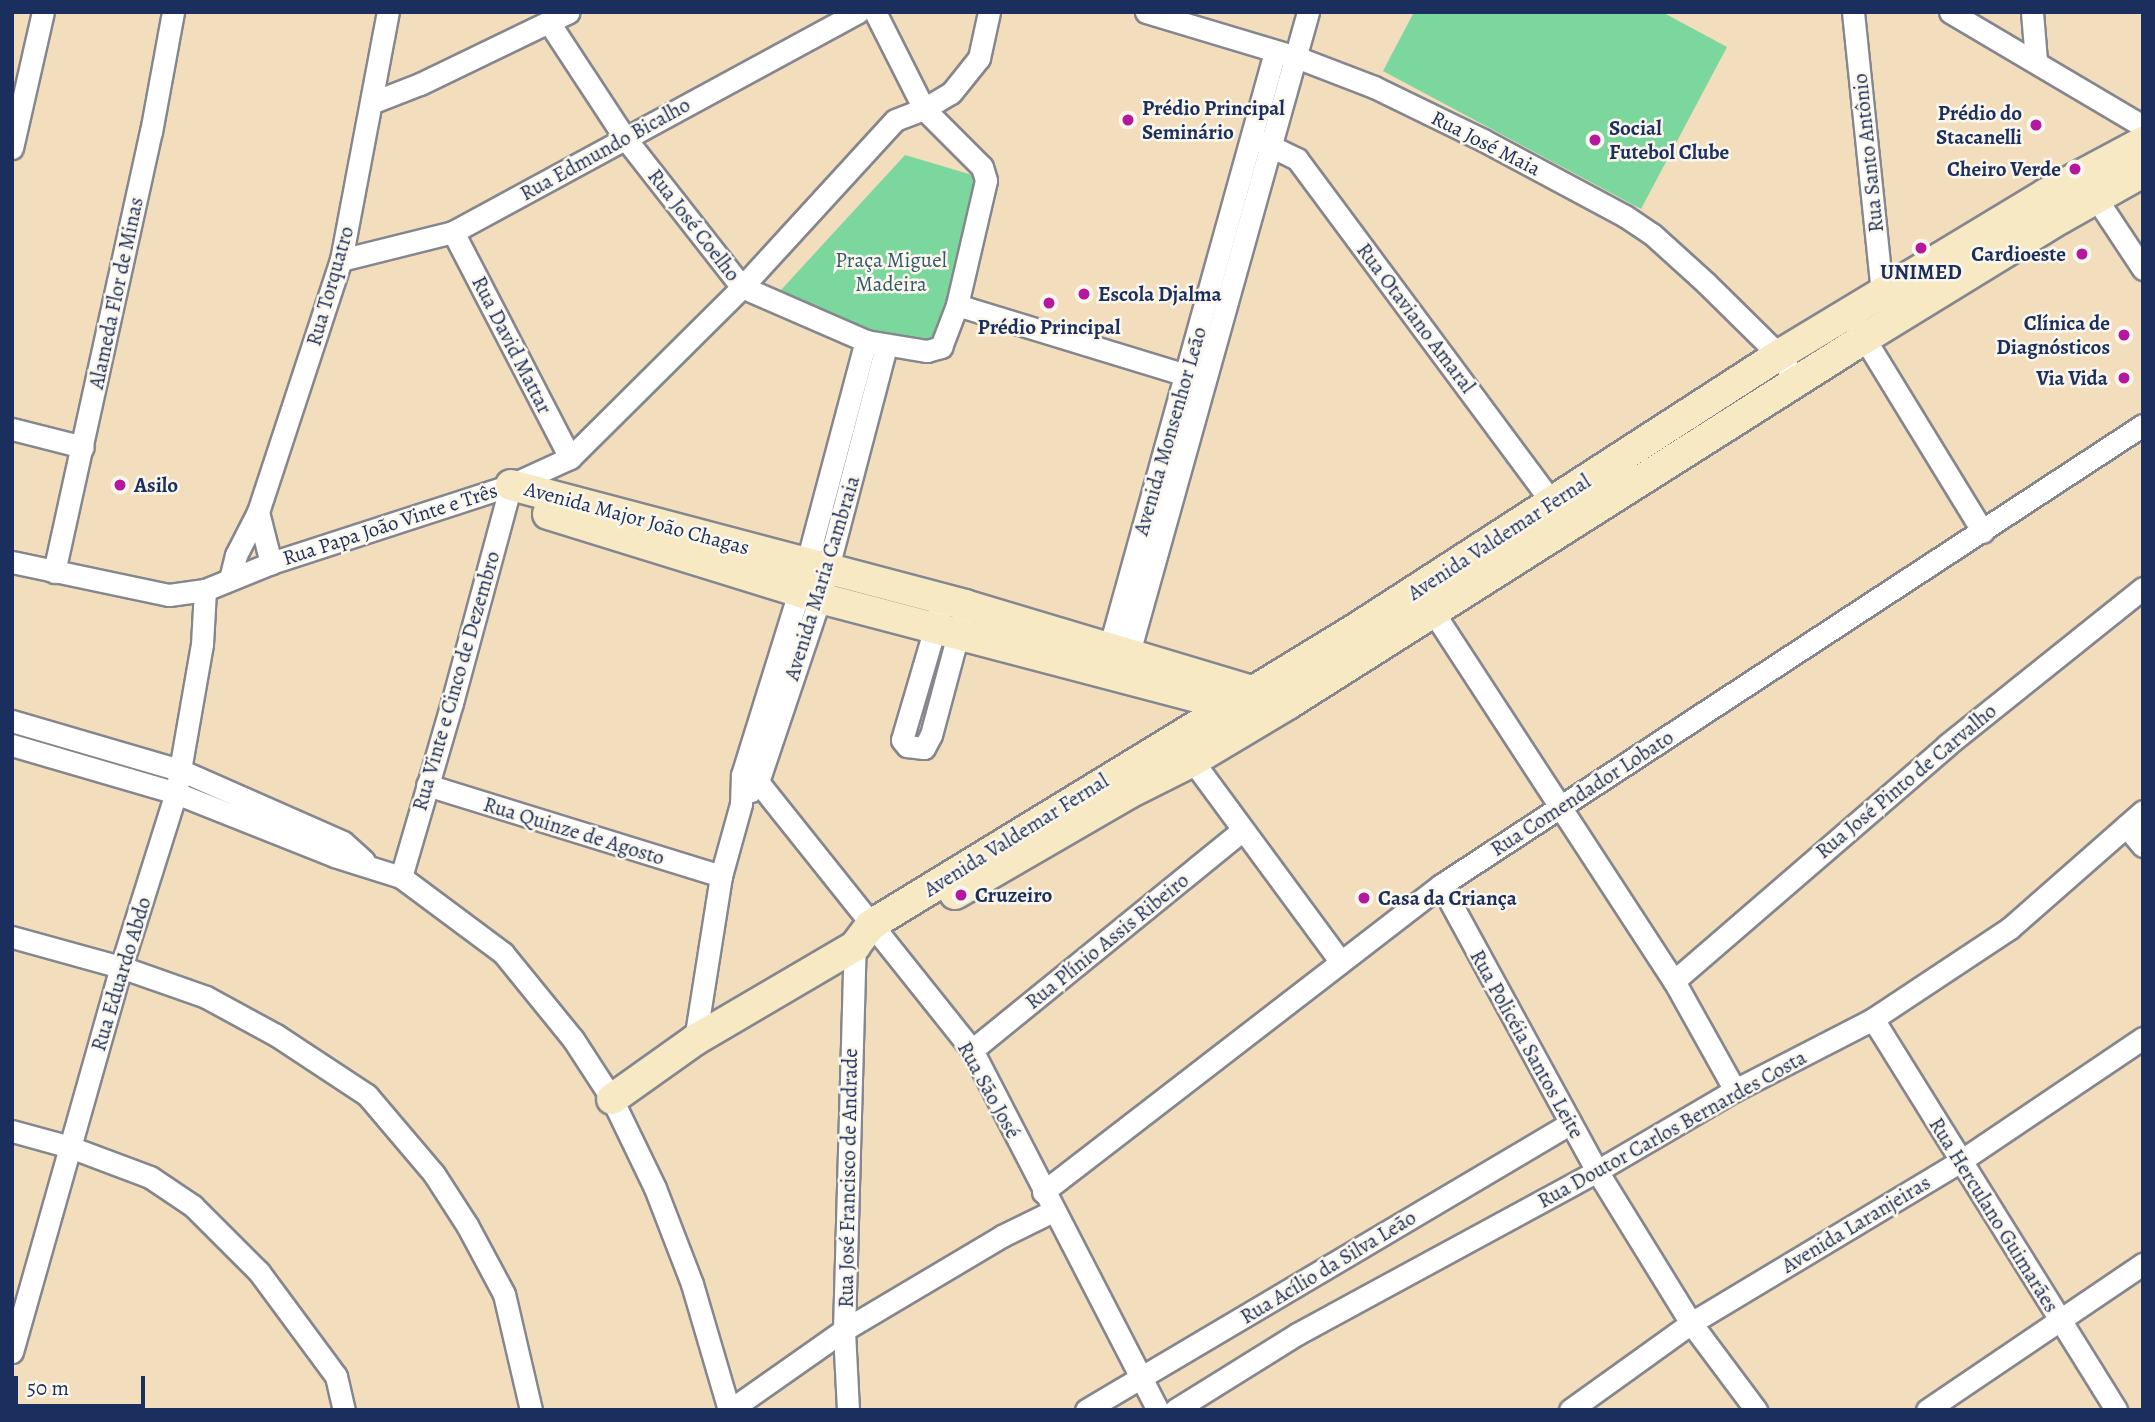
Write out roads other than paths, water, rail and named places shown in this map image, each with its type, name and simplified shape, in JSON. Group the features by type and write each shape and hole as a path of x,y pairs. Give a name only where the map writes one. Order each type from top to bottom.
{"street":[{"path":"12,148 43,12"},
{"name":"Alameda Flor de Minas","path":"54,572 151,132 173,12"},
{"name":"Rua Torquatro","path":"230,579 236,555 258,512 341,260 388,12"},
{"path":"371,103 420,84 550,24 569,12"},
{"name":"Rua Edmundo Bicalho","path":"341,260 453,232 858,12"},
{"path":"875,12 924,109 982,167 986,180 957,305 941,347 927,351 876,343 743,287 895,121 924,109 951,93 979,58 989,12"},
{"name":"Rua José Maia","path":"1146,12 1211,22 1275,51 1374,87 1482,140 1625,216 1652,234 1779,355 1798,383"},
{"name":"Avenida Monsenhor Leão","path":"1116,663 1128,583 1188,449 1207,381 1221,288 1238,221 1261,141 1296,57 1308,12"},
{"name":"Rua Santo Antônio","path":"1853,12 1890,306"},
{"path":"1950,12 2143,126"},
{"path":"2032,12 2036,61"},
{"name":"Rua José Coelho","path":"550,24 625,138 743,287"},
{"name":"Avenida Monsenhor Leão","path":"1261,141 1275,51"},
{"name":"Rua Otaviano Amaral","path":"1261,141 1297,159 1561,514"},
{"name":"Avenida Valdemar Fernal","path":"1561,514 1630,488 1798,383 1865,338 1890,306 2053,206 2089,187 2143,142"},
{"name":"Avenida Valdemar Fernal","path":"2089,187 2143,172"},
{"path":"2089,187 2143,269"},
{"name":"Rua David Mattar","path":"453,232 570,458"},
{"name":"Rua Papa João Vinte e Três","path":"12,562 170,595 205,590 271,563 511,485 570,458 743,287"},
{"name":"Avenida Monsenhor Leão","path":"1116,663 1150,586 1155,520 1167,445 1185,376 1221,288"},
{"path":"957,305 1207,381"},
{"name":"Avenida Valdemar Fernal","path":"1124,782 1191,762 1275,711 1364,639 1561,514 1614,463 1779,355 1849,314 1890,306"},
{"path":"1849,314 1983,532"},
{"name":"Avenida Maria Cambraia","path":"695,1040 721,876 741,804 813,581 876,343"},
{"path":"1720,395 1737,419"},
{"name":"Rua Comendador Lobato","path":"730,1410 844,1330 1002,1236 1340,961 1441,886 2143,425"},
{"path":"12,429 83,447"},
{"path":"1666,429 1683,454"},
{"path":"1167,445 1188,449"},
{"path":"1614,463 1630,488"},
{"name":"Avenida Major João Chagas","path":"511,485 813,581 946,631 1116,663 1241,697 1275,711"},
{"name":"Rua Vinte e Cinco de Dezembro","path":"401,877 453,703 511,485"},
{"path":"258,512 271,563"},
{"name":"Avenida Major João Chagas","path":"813,581 954,602 1116,663"},
{"path":"1128,583 1150,586"},
{"name":"Rua José Pinto de Carvalho","path":"1674,981 1947,745 2143,588"},
{"name":"Rua Eduardo Abdo","path":"12,1352 17,1322 121,967 176,793 202,644 205,590"},
{"path":"1425,599 1674,981 1735,1090"},
{"path":"946,631 954,602"},
{"name":"Avenida Valdemar Fernal","path":"612,1099 695,1040 1124,782 1178,735 1241,697 1364,639"},
{"path":"12,721 180,769 238,806 288,827 343,842 368,864 401,877 503,953 573,1040 612,1099 654,1188 692,1284 730,1410"},
{"path":"1178,735 1191,762 1340,961"},
{"path":"12,745 176,793 238,806"},
{"name":"Rua São José","path":"750,778 867,937 972,1050 1158,1410"},
{"name":"Rua Quinze de Agosto","path":"427,785 721,876"},
{"name":"Rua Doutor Carlos Bernardes Costa","path":"1175,1410 1297,1334 1597,1171 1735,1090 1873,1019 2010,928 2143,811"},
{"path":"2126,826 2143,846"},
{"name":"Rua Plínio Assis Ribeiro","path":"972,1050 1241,831"},
{"name":"Rua Policéia Santos Leite","path":"1441,886 1597,1171 1691,1323 1756,1410"},
{"path":"12,937 121,967 205,997 276,1035 368,1095 434,1174 467,1225 504,1294 531,1410"},
{"name":"Rua José Francisco de Andrade","path":"848,1410 844,1330 867,937"},
{"name":"Rua Herculano Guimarães","path":"1873,1019 1959,1162 2061,1319 2116,1410"},
{"name":"Avenida Laranjeiras","path":"1570,1410 1691,1323 1959,1162 2143,1038"},
{"name":"Rua Acílio da Silva Leão","path":"1086,1410 1569,1124"},
{"path":"12,1131 70,1147 150,1177 193,1206 260,1272 336,1376 344,1410"},
{"path":"1927,1410 2143,1264"}],"place":[{"name":"Prédio Principal Seminário","path":"1128,120"},
{"name":"Prédio do Stacanelli","path":"2036,125"},
{"name":"Social Futebol Clube","path":"1595,140"},
{"name":"Cheiro Verde","path":"2075,169"},
{"name":"UNIMED","path":"1921,248"},
{"name":"Cardioeste","path":"2082,254"},
{"name":"Escola Djalma","path":"1084,294"},
{"name":"Prédio Principal","path":"1049,303"},
{"name":"Clínica de Diagnósticos","path":"2124,335"},
{"name":"Via Vida","path":"2124,378"},
{"name":"Asilo","path":"120,485"},
{"name":"Cruzeiro","path":"961,895"},
{"name":"Casa da Criança","path":"1364,898"}],"park label":[{"name":"Praça Miguel Madeira","path":"891,272"}]}
